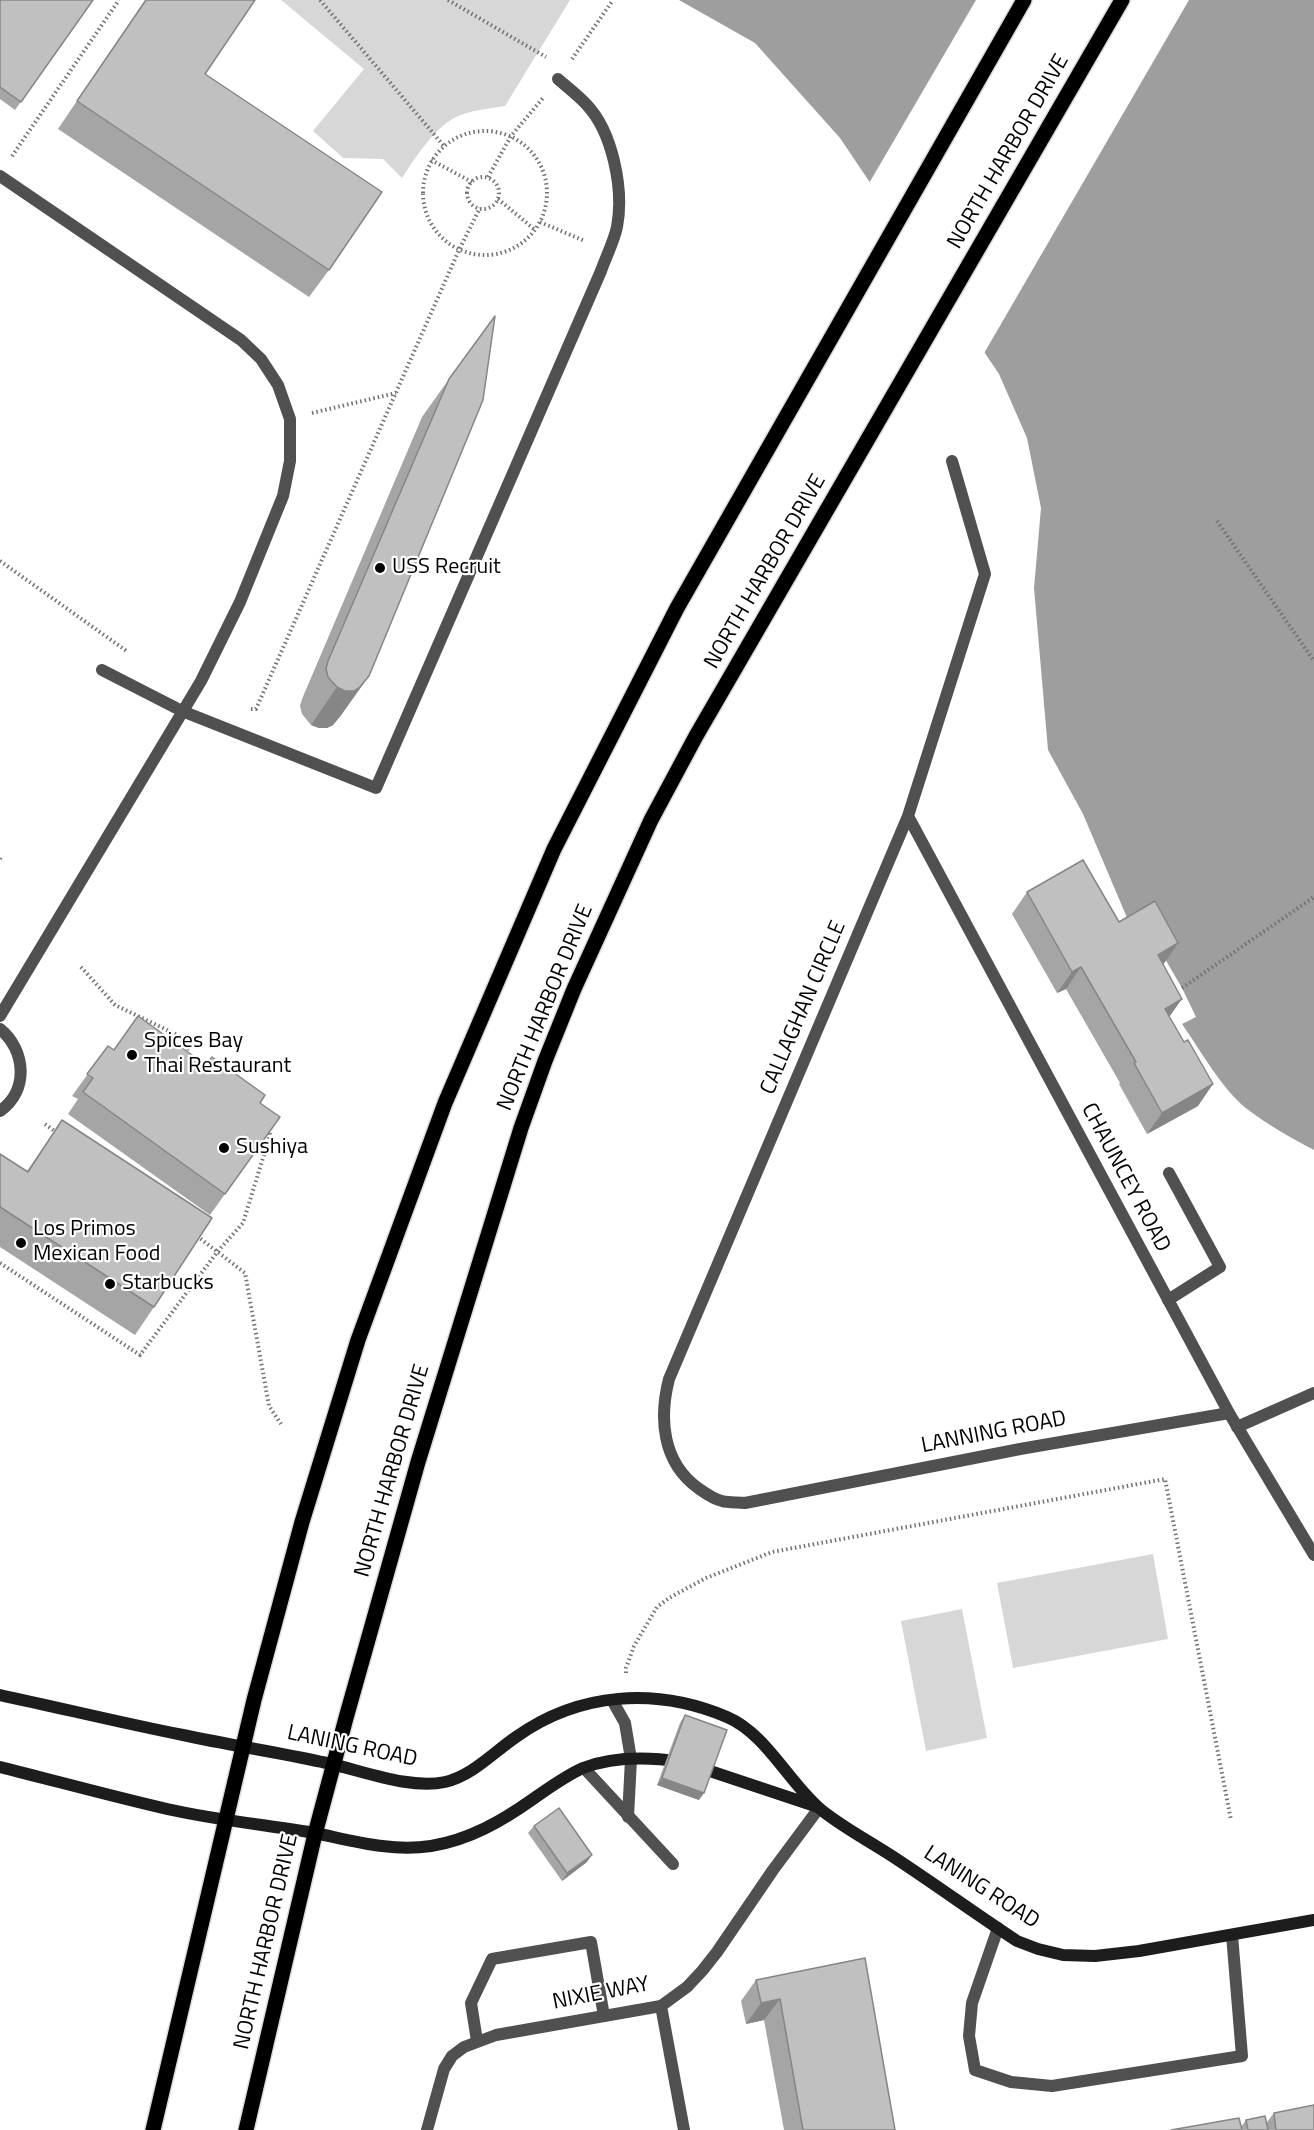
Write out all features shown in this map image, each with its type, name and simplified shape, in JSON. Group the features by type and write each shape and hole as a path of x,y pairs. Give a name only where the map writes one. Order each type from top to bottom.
{"main road":[{"path":"153,2130 276,1613 358,1340 445,1103 529,906 586,784 676,608 1024,0"},
{"name":"NORTH HARBOR DRIVE","path":"246,2130 315,1833 418,1462 496,1205 545,1061 574,989 651,820 759,627 1122,0"}],"street":[{"path":"102,670 182,711 376,788 617,228 619,186 601,124 586,104 558,79"},
{"path":"0,176 241,340 261,359 278,385 290,419 290,461 283,496 240,602 201,681 0,1016"},
{"name":"CALLAGHAN CIRCLE","path":"768,1499 745,1503 722,1501 708,1495 686,1478 675,1464 668,1445 663,1422 664,1399 673,1368 908,816 985,574 952,462"},
{"name":"CHAUNCEY ROAD","path":"908,816 1229,1413 1314,1555"},
{"path":"0,1029 8,1035 17,1049 21,1065 20,1081 14,1096 0,1111"},
{"path":"1168,1300 1220,1267 1169,1173"},
{"path":"1237,1427 1314,1394"},
{"name":"LANNING ROAD","path":"768,1499 1020,1449 1229,1413"},
{"name":"LANING ROAD","path":"0,1695 185,1736 333,1764 413,1783 433,1784 447,1781 472,1769 519,1734 573,1707 598,1700 627,1698 669,1700 729,1718 750,1732 819,1808 1017,1941 1038,1949 1063,1955 1095,1956 1138,1952 1314,1920"},
{"path":"612,1700 625,1723 630,1759 628,1816"},
{"name":"LANING ROAD","path":"0,1767 168,1809 315,1833 377,1846 402,1848 431,1846 479,1833 532,1800 551,1785 584,1768 608,1761 651,1758 692,1764 819,1808"},
{"path":"584,1768 673,1864"},
{"name":"NIXIE WAY","path":"428,2130 444,2068 452,2056 464,2047 477,2041 661,2006 687,1987 702,1971 772,1870 819,1808"},
{"path":"998,1928 972,2003 969,2036 975,2070 1011,2082 1052,2086 1242,2056 1232,1935"},
{"path":"477,2041 471,2003 492,1959 591,1942 604,2016"},
{"path":"661,2006 684,2130"}],"path":[{"path":"7,164 119,0"},
{"path":"320,0 444,146"},
{"path":"448,0 537,52"},
{"path":"488,177 511,136 558,79 612,2"},
{"path":"483,130 511,136 531,151 544,175 547,194 540,222 529,236 513,248 495,254 476,254 459,250 441,238 423,204 424,178 431,160 444,146 463,135 483,130"},
{"path":"431,160 472,182"},
{"path":"479,177 488,177 497,184 500,194 498,199 490,207 474,206 467,192 472,182 479,177"},
{"path":"498,199 534,229"},
{"path":"246,708 256,709 459,250 480,208"},
{"path":"540,222 608,250"},
{"path":"290,419 396,393"},
{"path":"1217,521 1314,661"},
{"path":"0,561 136,658"},
{"path":"1182,988 1314,897"},
{"path":"81,967 115,1005 192,1042 181,1059"},
{"path":"0,1263 140,1354 218,1251 243,1223 270,1135 267,1123"},
{"path":"45,1124 64,1138"},
{"path":"189,1230 245,1273 269,1406 281,1424"},
{"path":"627,1698 626,1668 648,1619 657,1607 669,1598 705,1578 772,1552 1165,1479 1231,1820"}],"shaded area":[{"path":"281,0 570,0 505,106 466,113 454,118 439,129 425,145 402,178 383,159 343,158 313,131 364,69"},
{"path":"679,0 1314,0 1314,1150 1247,1109 1220,1080 1182,1024 1196,1017 1182,988 1140,916 1128,920 1083,814 1048,750 1034,588 1041,508 1027,438 999,374 840,138 755,43"},
{"path":"1153,1554 1168,1639 1013,1668 997,1583"},
{"path":"962,1609 987,1738 926,1751 901,1621"}],"pier":[{"path":"976,0 1189,0 983,355 868,185"}],"building":[{"path":"0,0 93,0 21,102 0,87"},
{"path":"146,0 255,0 205,74 382,192 329,270 77,101"},
{"name":"USS Recruit","path":"495,316 483,400 369,676 359,688 354,691 345,691 337,687 328,677 326,669 328,661 449,379"},
{"path":"1083,860 1119,922 1155,901 1178,943 1158,955 1182,999 1165,1009 1184,1042 1188,1040 1213,1084 1162,1113 1134,1063 1136,1062 1081,967 1072,972 1027,892"},
{"path":"138,1016 206,1065 212,1057 265,1095 260,1103 280,1117 225,1194 83,1092 93,1078 87,1074 108,1046 114,1050"},
{"path":"62,1120 212,1218 154,1307 0,1207 0,1154 28,1172"},
{"path":"685,1715 727,1730 704,1793 662,1778"},
{"path":"559,1808 592,1855 567,1873 534,1826"},
{"path":"865,1958 895,2130 803,2130 780,1999 761,2003 756,1980"},
{"path":"1314,2105 1314,2130 1276,2130 1274,2113"},
{"path":"1265,2116 1268,2130 1248,2130 1246,2120"},
{"path":"1239,2118 1242,2130 1171,2130"}],"place":[{"name":"USS Recruit","path":"380,568"},
{"name":"Spices Bay Thai Restaurant","path":"132,1055"},
{"name":"Sushiya","path":"224,1148"},
{"name":"Los Primos Mexican Food","path":"21,1243"},
{"name":"Starbucks","path":"110,1284"}]}
